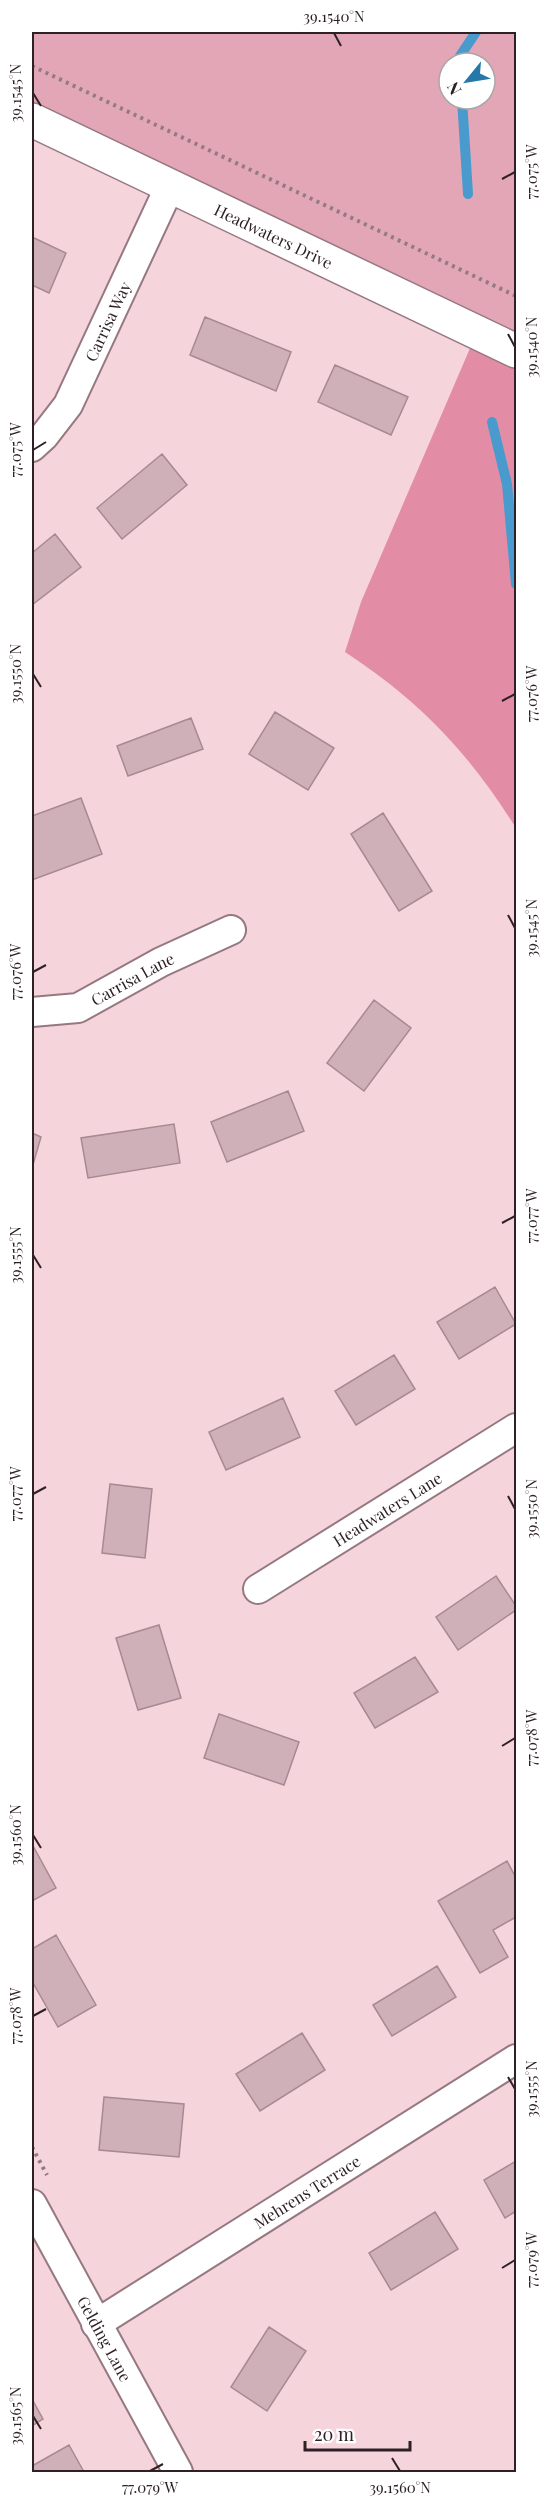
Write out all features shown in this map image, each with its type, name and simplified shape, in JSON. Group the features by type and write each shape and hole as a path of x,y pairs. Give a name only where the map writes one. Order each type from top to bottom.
{"street":[{"name":"Headwaters Drive","path":"32,120 516,351"},
{"name":"Carrisa Way","path":"32,447 69,405 170,186"},
{"name":"Carrisa Lane","path":"32,1011 78,1008 161,962 231,930"},
{"name":"Headwaters Lane","path":"258,1589 516,1428"},
{"name":"Mehrens Terrace","path":"96,2324 516,2059"},
{"name":"Gelding Lane","path":"32,2204 178,2472"}],"path":[{"path":"32,66 516,296"}],"shaded area":[{"path":"32,32 516,32 516,351 32,120"},
{"path":"477,332 516,351 516,828 480,775 441,730 397,690 345,652 361,602"}],"building":[{"path":"32,237 66,253 49,293 32,285"},
{"path":"205,317 291,352 276,391 190,355"},
{"path":"335,365 408,397 391,435 318,402"},
{"path":"162,454 187,485 122,539 97,508"},
{"path":"55,534 81,567 32,605 32,553"},
{"path":"275,712 334,748 308,790 249,754"},
{"path":"191,718 203,749 128,776 117,746"},
{"path":"81,798 102,854 32,880 32,816"},
{"path":"383,813 432,891 399,911 351,834"},
{"path":"374,1000 411,1028 364,1091 327,1063"},
{"path":"288,1091 304,1131 227,1162 211,1122"},
{"path":"174,1124 180,1163 88,1178 81,1138"},
{"path":"32,1133 41,1137 32,1168"},
{"path":"495,1287 516,1324 459,1359 437,1322"},
{"path":"394,1355 415,1389 356,1425 335,1391"},
{"path":"283,1398 300,1437 226,1470 209,1432"},
{"path":"110,1484 152,1489 145,1558 102,1553"},
{"path":"496,1576 516,1606 516,1610 458,1650 436,1617"},
{"path":"159,1625 181,1698 138,1710 116,1638"},
{"path":"415,1657 438,1692 375,1728 354,1693"},
{"path":"219,1714 299,1742 284,1785 204,1758"},
{"path":"32,1844 56,1888 32,1901"},
{"path":"507,1861 516,1878 516,1917 493,1930 508,1957 480,1973 438,1901"},
{"path":"56,1935 96,2005 58,2027 32,1981 32,1949"},
{"path":"437,1966 456,1997 392,2036 373,2005"},
{"path":"302,2033 325,2070 260,2111 236,2074"},
{"path":"104,2097 184,2104 179,2157 99,2150"},
{"path":"516,2161 516,2211 505,2218 484,2180"},
{"path":"435,2212 458,2249 391,2290 369,2253"},
{"path":"269,2327 306,2351 267,2411 231,2387"},
{"path":"32,2399 43,2419 32,2426"},
{"path":"69,2445 84,2472 32,2472 32,2466"}],"waterway":[{"path":"463,51 476,32"},
{"path":"463,111 468,194"},
{"path":"492,422 507,484 516,584"}]}
